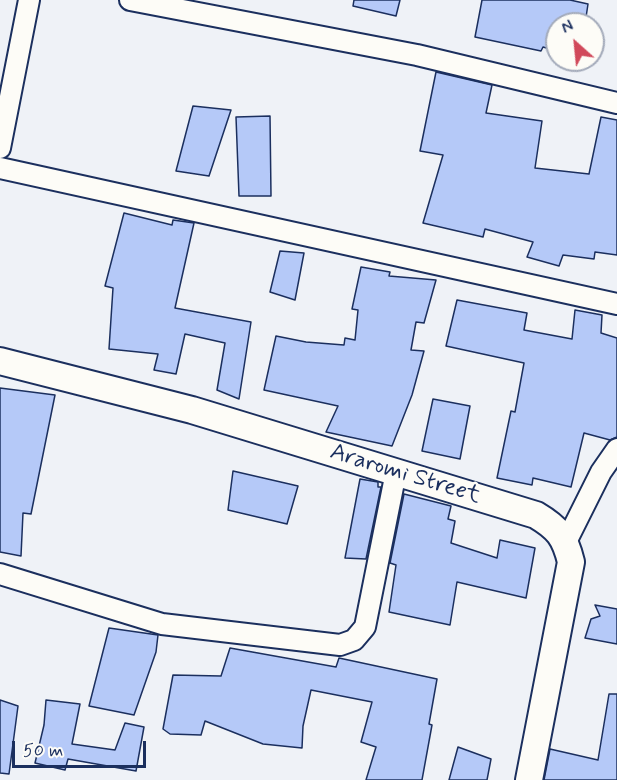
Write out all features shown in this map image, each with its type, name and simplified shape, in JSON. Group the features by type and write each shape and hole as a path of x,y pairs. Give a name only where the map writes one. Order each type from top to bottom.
{"street":[{"path":"0,148 29,0"},
{"path":"130,0 417,56 617,103"},
{"path":"0,168 617,304"},
{"name":"Araromi Street","path":"0,361 192,410 536,515 551,524 566,542"},
{"path":"529,780 572,562 566,542 601,472 617,449"},
{"path":"0,574 162,624 340,645 354,640 365,627 396,472"}],"building":[{"path":"354,0 400,0 396,16 353,6"},
{"path":"482,0 570,0 588,4 587,12 545,12 545,48 541,51 475,37"},
{"path":"436,72 492,85 486,113 542,121 535,168 589,174 601,117 617,120 617,255 595,252 594,259 563,255 559,266 527,257 533,242 485,229 483,237 423,223 443,155 420,151"},
{"path":"193,106 231,110 209,176 176,171"},
{"path":"270,116 271,196 239,196 236,117"},
{"path":"124,213 172,225 173,220 194,223 175,308 251,322 239,399 217,390 225,343 185,334 176,374 154,370 158,354 109,349 113,288 105,286"},
{"path":"280,251 304,253 295,300 270,292"},
{"path":"361,267 390,272 389,276 436,280 424,323 416,322 411,350 424,351 412,395 392,446 326,432 338,406 264,390 276,336 306,342 344,345 345,338 355,340 358,310 352,309"},
{"path":"457,300 527,313 524,330 572,339 575,310 602,315 601,333 617,338 617,437 610,440 584,433 571,487 533,478 532,485 497,478 511,411 515,412 524,363 446,346"},
{"path":"0,388 55,395 31,514 23,513 21,556 0,552"},
{"path":"433,399 470,406 460,459 422,451"},
{"path":"233,471 298,486 287,524 228,510"},
{"path":"360,479 378,482 378,487 381,487 366,559 345,558"},
{"path":"404,494 451,506 448,519 455,521 451,543 497,558 500,540 535,548 526,598 457,582 450,625 389,612 396,565 390,563"},
{"path":"595,605 617,609 617,644 585,638 591,619 600,616"},
{"path":"109,628 158,635 156,652 134,715 89,706"},
{"path":"230,648 336,667 339,658 437,679 429,724 432,725 422,780 366,780 376,747 361,742 372,702 311,690 303,726 302,748 263,744 205,721 201,735 170,734 163,729 173,675 221,676"},
{"path":"609,694 617,694 617,780 544,780 550,749 598,760"},
{"path":"0,700 18,706 9,774 0,773"},
{"path":"46,700 80,704 72,744 115,750 125,723 144,727 136,771 68,759 65,770 35,763 44,725"},
{"path":"458,747 491,759 487,780 449,780"}]}
